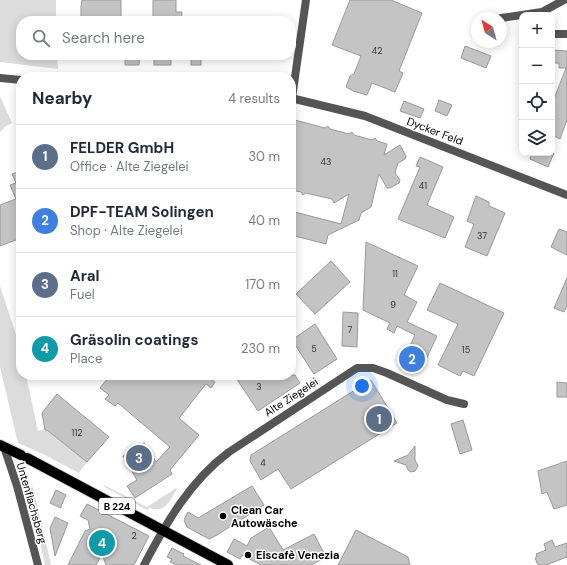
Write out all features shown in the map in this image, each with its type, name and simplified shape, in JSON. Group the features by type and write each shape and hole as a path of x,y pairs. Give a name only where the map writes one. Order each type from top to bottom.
{"main road":[{"name":"B 224","path":"2,446 228,565"}],"street":[{"path":"295,72 306,0"},
{"path":"507,17 542,12 564,0"},
{"path":"555,34 567,34"},
{"path":"0,78 16,80"},
{"name":"Dycker Feld","path":"296,99 364,116 567,195"},
{"name":"Alte Ziegelei","path":"144,565 162,530 195,483 221,457 357,368 373,368 447,400 464,404"},
{"name":"Untenflachsberg","path":"2,446 17,486 38,565"}],"shaded area":[{"path":"0,0 56,0 56,16 16,16 16,60 57,60 58,69 0,62"},
{"path":"0,96 12,123 0,132"},
{"path":"0,286 16,335 16,380 27,380 38,431 45,429 87,462 79,473 18,443 0,367"},
{"path":"104,485 147,507 176,488 177,489 163,508 150,508 147,510 103,486"},
{"path":"33,487 51,565 45,565 28,489"}],"building":[{"path":"82,0 121,0 121,16 81,16"},
{"path":"153,0 176,0 176,12 182,12 182,16 153,16"},
{"path":"350,0 391,0 422,13 399,71 403,73 395,92 372,83 367,95 353,91 346,87 350,76 354,74 361,56 332,45"},
{"path":"465,46 491,56 486,68 461,58"},
{"path":"555,50 567,51 567,120 560,139 555,136 555,96 566,68 559,68 559,63 555,63"},
{"path":"125,60 140,60 139,65 125,65"},
{"path":"154,60 171,60 171,65 154,65"},
{"path":"191,60 201,60 201,65 191,65"},
{"path":"439,100 452,105 447,116 435,111"},
{"path":"404,101 424,109 420,118 400,111"},
{"path":"296,120 325,128 328,126 330,129 349,134 352,132 354,135 372,140 375,138 377,141 387,144 384,155 400,145 406,156 405,159 398,163 395,173 400,180 399,183 387,188 379,174 371,207 361,213 359,220 328,235 326,244 296,236 296,212 341,224 349,194 334,203 332,199 306,193 303,195 301,192 296,191"},
{"path":"531,156 553,156 548,167 530,159"},
{"path":"420,157 443,167 427,205 454,217 445,238 398,219 420,167 416,166"},
{"path":"16,173 16,183 12,174"},
{"path":"16,183 16,199 10,185"},
{"path":"476,196 489,202 489,206 505,213 487,256 465,247 474,224 467,221"},
{"path":"16,199 16,240 0,246 0,205"},
{"path":"559,229 567,232 567,255 551,247"},
{"path":"366,242 418,266 404,295 417,302 407,322 437,336 424,364 417,362 414,368 402,363 415,335 397,326 394,333 387,329 390,323 363,310"},
{"path":"331,261 350,282 315,314 296,294"},
{"path":"567,278 567,306 564,312 554,308"},
{"path":"440,283 504,313 474,376 463,371 460,376 438,365 458,324 427,310"},
{"path":"343,312 358,313 357,347 342,346"},
{"path":"315,324 337,359 314,374 296,346 296,337"},
{"path":"296,377 300,383 258,411 237,380 296,380"},
{"path":"106,380 212,380 215,382 211,388 206,384 179,418 199,435 170,470 172,474 135,498 127,486 137,480 123,456 144,443 156,462 170,447 118,403 115,406 105,399 109,395 100,388"},
{"path":"371,380 397,423 291,489 278,469 261,480 250,461 251,455"},
{"path":"557,382 567,383 567,397 557,397"},
{"path":"57,394 109,437 87,462 47,430 45,430 42,413"},
{"path":"463,420 472,450 460,454 451,424"},
{"path":"415,446 415,460 418,466 415,471 411,472 408,470 406,465 394,461 408,455"},
{"path":"567,461 567,505 554,509 547,492 542,494 538,471"},
{"name":"Clean Car Autowäsche","path":"252,486 264,505 217,535 209,539 187,527 184,520 188,512 198,518"},
{"path":"56,490 66,495 61,508 50,503"},
{"path":"87,504 149,536 134,565 106,565 102,554 96,565 68,565 85,531 90,529 88,520 80,516"},
{"path":"55,517 68,523 55,556 50,528"},
{"path":"269,527 283,550 314,534 326,557 311,565 261,565 242,555 240,559 227,552 234,539 247,546 251,538"},
{"path":"356,530 408,557 410,565 338,565"},
{"path":"552,540 555,547 567,543 567,557 546,565 538,565 535,558 537,557 536,554 546,550 544,544"},
{"path":"172,548 184,554 183,556 201,565 177,565 170,562 172,559 167,557"}],"place":[{"name":"DPF-TEAM Solingen","path":"412,359"},
{"name":"FELDER GmbH","path":"379,419"},
{"name":"Aral","path":"139,458"},
{"name":"Clean Car Autowäsche","path":"223,516"},
{"name":"Gräsolin coatings","path":"102,543"},
{"name":"Eiscafè Venezia","path":"248,555"}]}
